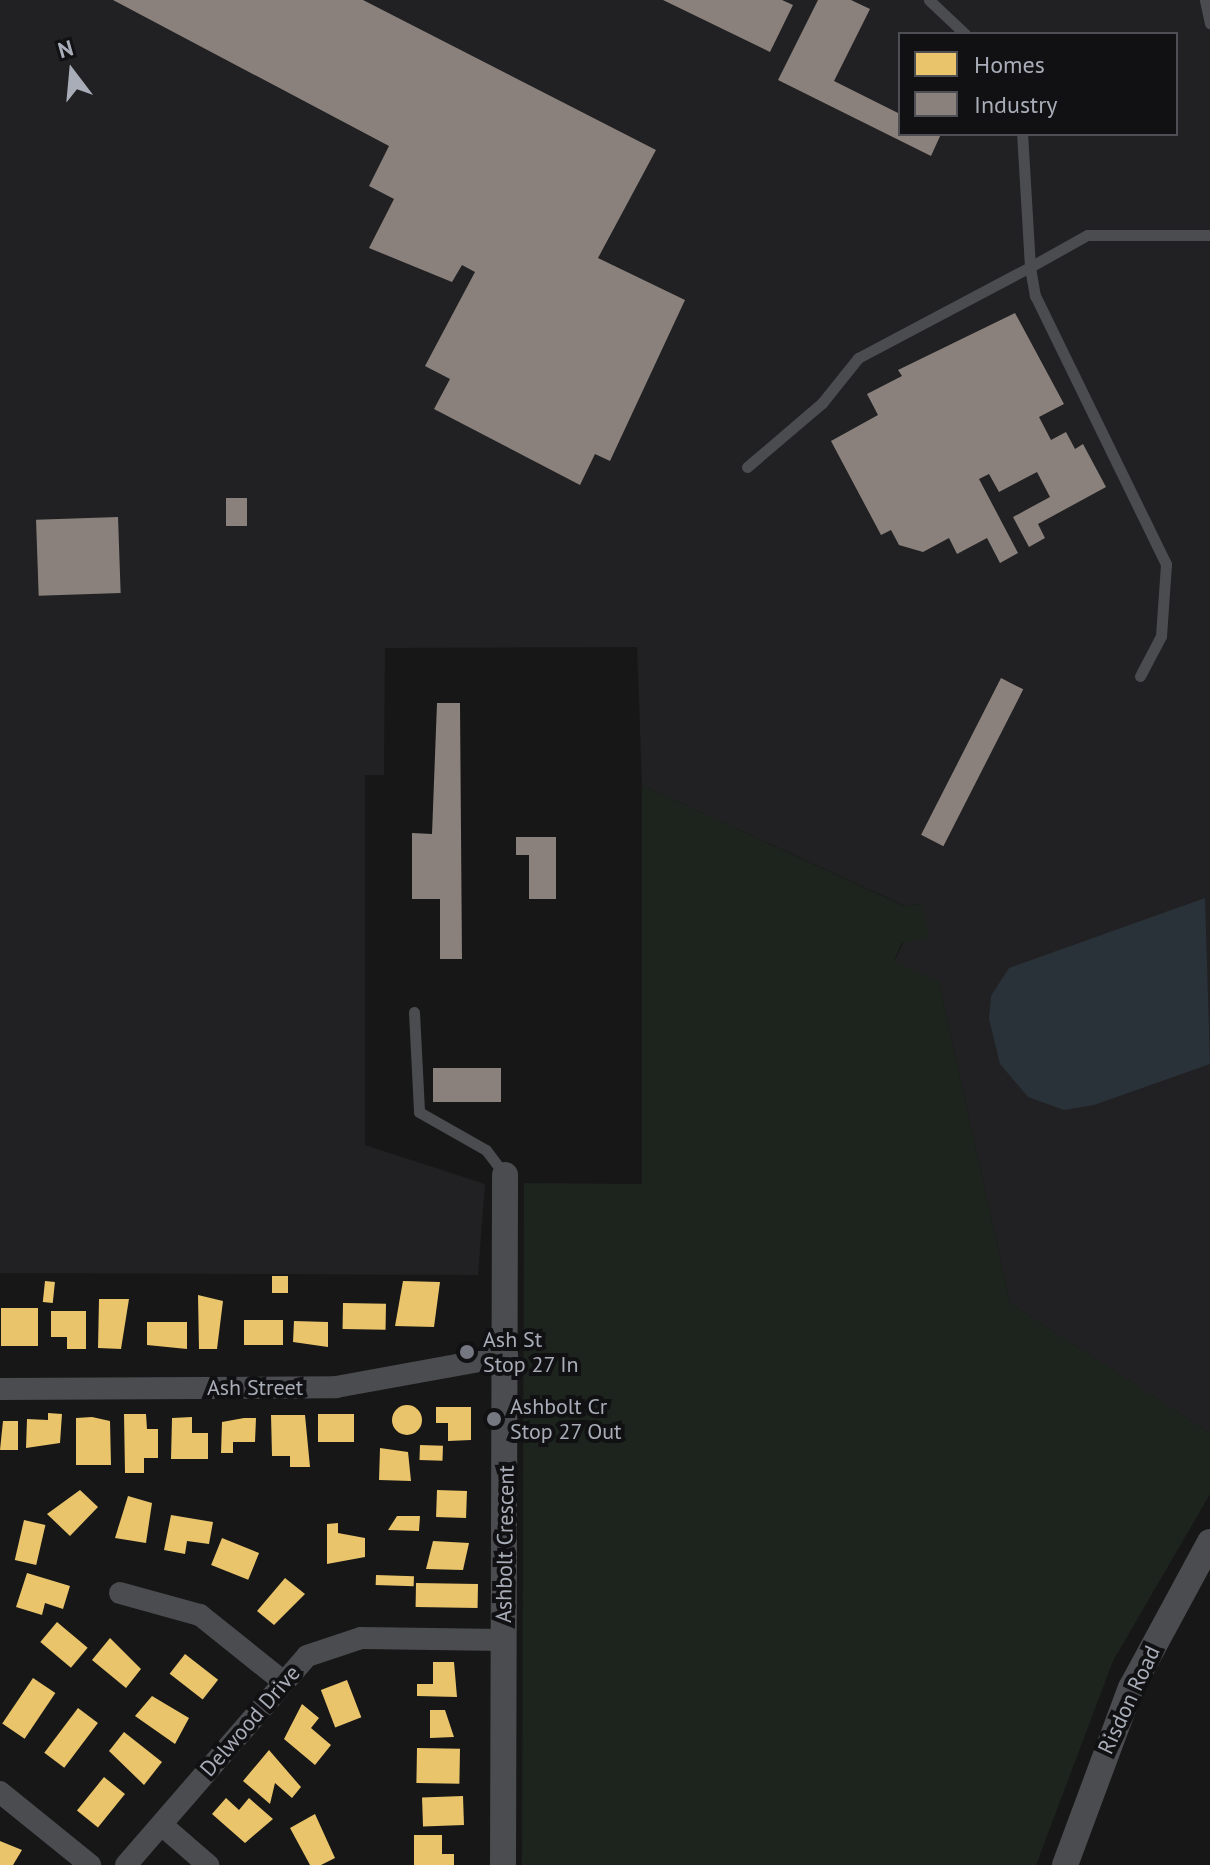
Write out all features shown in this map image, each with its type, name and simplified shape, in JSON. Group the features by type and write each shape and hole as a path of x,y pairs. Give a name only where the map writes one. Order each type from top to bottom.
{"street":[{"name":"Ashbolt Crescent","path":"503,1865 507,1356 505,1175"},
{"name":"Ash Street","path":"0,1389 336,1387 507,1356"},
{"name":"Risdon Road","path":"1065,1865 1131,1688 1210,1542"},
{"path":"120,1593 200,1615 280,1679"},
{"name":"Delwood Drive","path":"126,1865 163,1826 280,1679 307,1656 361,1638 504,1640"},
{"path":"0,1792 90,1865"},
{"path":"163,1826 208,1865"}],"lane":[{"path":"929,0 963,32"},
{"path":"1205,0 1210,23"},
{"path":"1022,136 1030,267 1035,296 1166,564 1161,636 1140,676"},
{"path":"747,467 822,403 858,358 1087,235 1210,235"},
{"path":"414,1012 419,1112 486,1150 505,1175"}],"shaded area":[{"path":"0,0 1210,0 1210,1433 1010,1303 939,982 894,962 922,904 905,906 642,785 637,647 385,648 384,775 365,775 365,1145 485,1184 478,1275 0,1273"},
{"path":"642,785 904,906 922,904 930,938 902,943 894,961 939,982 1010,1303 1210,1433 1210,1494 1113,1661 1036,1865 522,1865 524,1183 642,1184"},
{"path":"1205,898 1210,1064 1094,1105 1064,1110 1028,1097 1000,1064 989,1019 991,996 1009,968"}],"building: Homes":[{"path":"272,1276 288,1276 288,1293 272,1293"},
{"path":"45,1281 55,1282 53,1303 43,1302"},
{"path":"403,1281 440,1282 434,1327 395,1326"},
{"path":"198,1295 223,1301 217,1349 199,1349"},
{"path":"99,1299 129,1299 121,1349 98,1348"},
{"path":"343,1303 386,1304 386,1330 343,1329"},
{"path":"1,1308 38,1308 38,1346 1,1346"},
{"path":"51,1311 86,1311 86,1349 67,1349 67,1337 51,1337"},
{"path":"244,1320 283,1320 283,1345 244,1345"},
{"path":"294,1321 328,1322 328,1347 293,1342"},
{"path":"147,1322 187,1322 187,1349 147,1345"},
{"path":"407,1405 418,1409 422,1420 418,1431 407,1435 396,1431 392,1420 396,1409"},
{"path":"436,1407 471,1407 471,1440 448,1441 448,1423 436,1423"},
{"path":"48,1413 62,1414 60,1443 26,1448 27,1419 48,1420"},
{"path":"124,1414 146,1414 147,1429 158,1429 158,1458 144,1458 144,1473 125,1473"},
{"path":"318,1414 354,1414 354,1442 318,1442"},
{"path":"271,1415 305,1415 310,1467 290,1467 290,1456 272,1456"},
{"path":"92,1417 110,1421 111,1465 76,1465 76,1418"},
{"path":"192,1417 192,1433 208,1433 208,1459 171,1459 172,1418"},
{"path":"256,1418 255,1442 233,1442 233,1453 221,1453 222,1422"},
{"path":"3,1421 18,1421 18,1450 0,1450"},
{"path":"420,1445 443,1446 442,1461 419,1460"},
{"path":"380,1448 408,1452 411,1481 379,1480"},
{"path":"80,1490 98,1507 70,1536 47,1514"},
{"path":"437,1490 467,1491 466,1518 436,1517"},
{"path":"128,1496 152,1503 146,1543 115,1538"},
{"path":"171,1515 213,1522 209,1544 187,1541 185,1554 164,1550"},
{"path":"397,1516 420,1516 419,1531 388,1530"},
{"path":"24,1520 45,1525 36,1565 15,1560"},
{"path":"338,1523 338,1533 365,1538 365,1557 327,1564 327,1524"},
{"path":"222,1538 259,1553 248,1580 211,1565"},
{"path":"433,1541 469,1543 463,1570 426,1569"},
{"path":"27,1573 70,1586 63,1609 45,1603 42,1615 16,1607"},
{"path":"376,1575 414,1576 414,1586 376,1585"},
{"path":"285,1578 305,1594 274,1625 257,1611"},
{"path":"416,1583 478,1584 478,1608 416,1607"},
{"path":"57,1622 88,1648 71,1668 40,1642"},
{"path":"110,1638 141,1669 126,1688 92,1660"},
{"path":"185,1654 218,1680 203,1700 170,1674"},
{"path":"433,1662 454,1662 457,1697 417,1696 417,1684 433,1684"},
{"path":"33,1678 55,1693 25,1739 2,1724"},
{"path":"347,1680 361,1717 335,1727 321,1690"},
{"path":"152,1696 189,1718 175,1744 135,1716"},
{"path":"302,1704 319,1718 311,1728 331,1745 315,1765 284,1739"},
{"path":"78,1708 98,1723 64,1768 44,1753"},
{"path":"430,1710 445,1710 454,1737 430,1738"},
{"path":"124,1732 162,1762 144,1785 109,1751"},
{"path":"417,1748 460,1749 459,1784 416,1783"},
{"path":"269,1750 301,1787 292,1798 275,1783 270,1804 243,1781"},
{"path":"104,1777 125,1794 98,1827 77,1810"},
{"path":"463,1796 464,1825 423,1826 422,1797"},
{"path":"226,1798 239,1810 249,1798 273,1819 245,1843 212,1814"},
{"path":"315,1814 335,1858 321,1865 310,1865 290,1828"},
{"path":"414,1835 442,1835 442,1854 454,1854 454,1865 414,1865"},
{"path":"0,1841 22,1850 13,1865 0,1865"}],"building: Industry":[{"path":"113,0 363,0 656,150 598,258 685,300 610,461 595,454 580,485 434,409 450,379 425,366 475,272 462,265 452,282 369,248 394,199 369,186 389,146"},
{"path":"663,0 782,0 793,5 770,52"},
{"path":"818,0 851,0 870,9 834,81 898,113 898,136 940,136 931,156 778,80"},
{"path":"1015,313 1064,404 1039,417 1051,440 1066,432 1075,449 1083,444 1106,487 1038,524 1045,538 1029,547 1013,517 1050,497 1037,472 999,492 989,474 979,479 1018,553 1000,563 987,538 957,554 949,538 923,552 899,545 891,530 881,535 831,441 878,415 867,394 902,376 898,370"},
{"path":"226,498 247,498 247,526 226,526"},
{"path":"118,517 121,593 39,596 36,520"},
{"path":"1001,678 1023,689 943,846 921,835"},
{"path":"437,703 460,703 462,959 440,959 440,899 412,899 412,833 432,834"},
{"path":"516,837 556,837 556,899 529,899 529,855 516,855"},
{"path":"433,1068 501,1068 501,1102 433,1102"}],"place":[{"name":"Ash St Stop 27 In","path":"467,1352"},
{"name":"Ashbolt Cr Stop 27 Out","path":"494,1419"}]}
